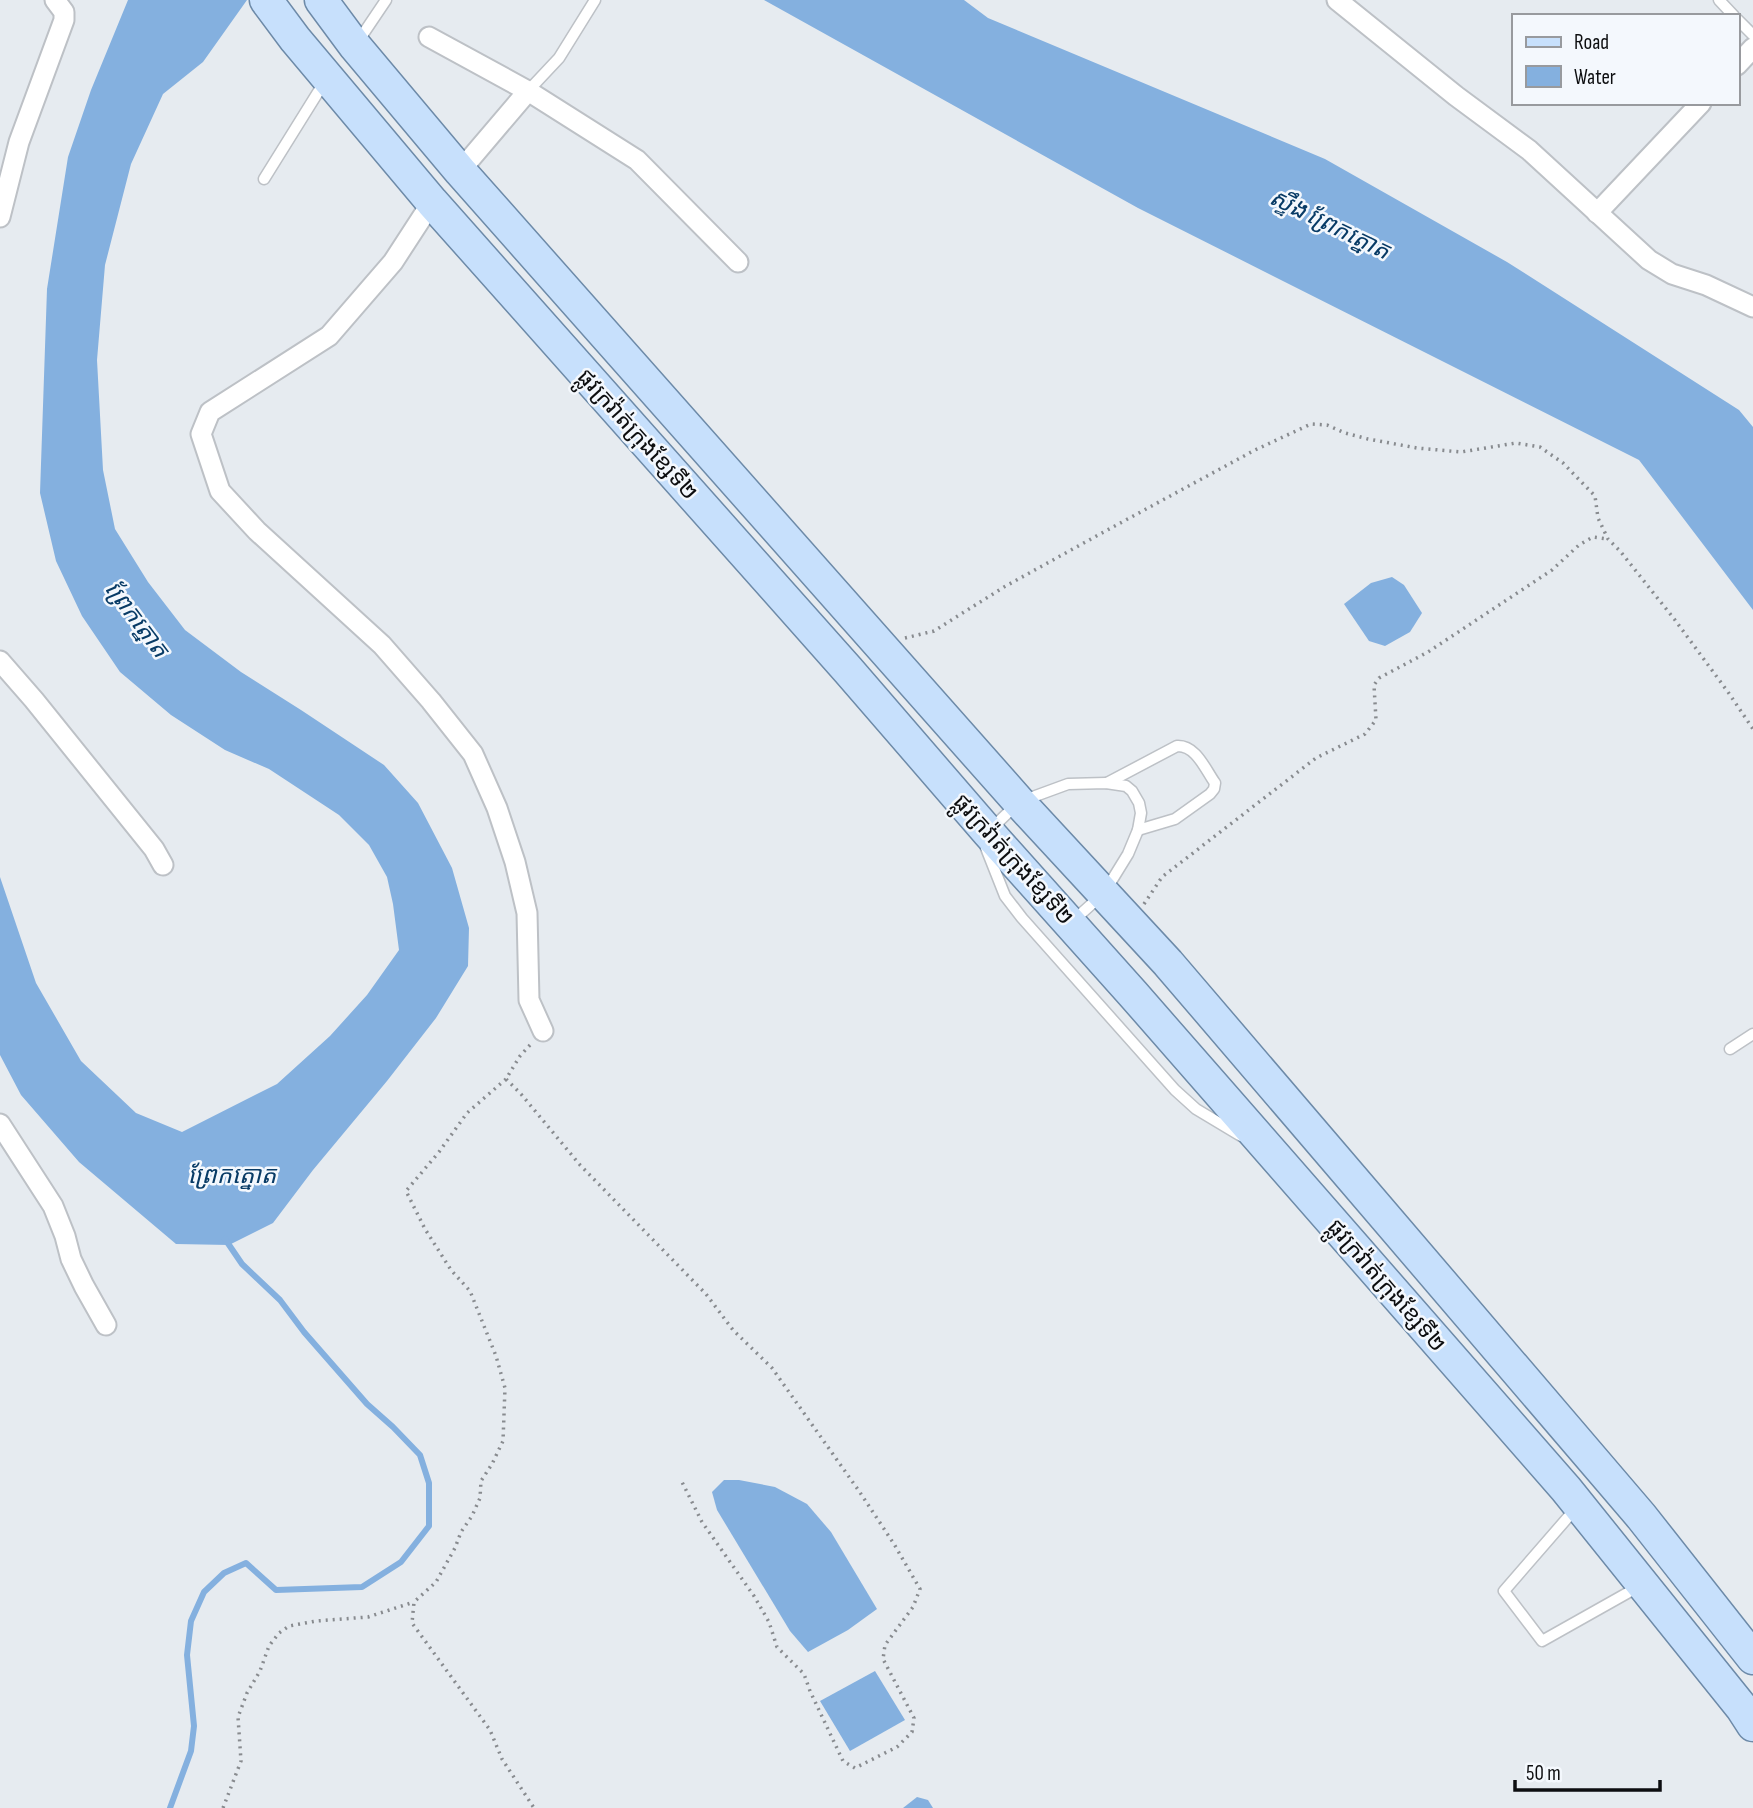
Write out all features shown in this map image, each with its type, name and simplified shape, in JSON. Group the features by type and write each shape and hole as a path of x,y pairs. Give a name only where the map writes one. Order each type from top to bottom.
{"main road":[{"name":"ផ្លូវក្រវ៉ាត់ក្រុងខ្សែទី២","path":"266,0 295,39 432,201 1071,923 1578,1505 1753,1725"},
{"name":"ផ្លូវក្រវ៉ាត់ក្រុងខ្សែទី២","path":"321,0 355,46 460,171 1019,802 1168,963 1641,1516 1753,1658"},
{"path":"703,507 733,480"},
{"path":"1133,994 1168,963"}],"street":[{"path":"0,217 19,142 64,20 64,12 55,0"},
{"path":"1337,0 1456,96 1529,150 1649,260 1672,274 1706,285 1753,307"},
{"path":"429,37 528,91 637,160 738,262"},
{"path":"1739,63 1753,48"},
{"path":"460,171 528,91"},
{"path":"1597,212 1699,105"},
{"path":"432,201 393,262 329,336 210,412 201,434 219,491 257,531 382,645 473,754 497,808 515,862 527,913 529,1000 544,1031"},
{"path":"0,661 139,830 163,865"},
{"path":"0,1124 53,1206 71,1259 106,1325"}],"lane":[{"path":"355,46 386,0"},
{"path":"528,91 559,58 595,0"},
{"path":"1719,0 1733,14"},
{"path":"1739,20 1753,35"},
{"path":"264,179 328,77"},
{"path":"1106,783 1177,746 1192,749 1215,783 1214,789 1175,819 1138,830"},
{"path":"1071,923 1104,893 1128,854 1138,830 1141,813 1139,803 1126,786 1106,783 1068,784 1019,802 980,822 1005,896 1175,1090 1196,1109 1274,1155"},
{"path":"1730,1049 1753,1034"},
{"path":"1578,1505 1504,1591 1542,1641 1642,1585"}],"path":[{"path":"879,643 934,631 1004,587 1100,534 1255,450 1311,424 1327,425 1368,439 1461,452 1516,443 1540,447 1563,463 1595,496 1598,517 1608,539 1675,620 1753,729"},
{"path":"1131,923 1162,877 1316,758 1365,734 1376,720 1374,685 1379,678 1428,652 1552,570 1579,545 1593,537 1608,539"},
{"path":"223,1808 241,1761 238,1717 269,1647 279,1633 289,1626 368,1617 414,1602 436,1582 480,1498 481,1481 503,1441 505,1388 496,1356 470,1291 451,1270 425,1229 406,1191 467,1113 506,1079 520,1056 544,1031"},
{"path":"506,1079 580,1165 706,1294 733,1330 772,1368 894,1544 920,1589 913,1607 885,1644 883,1659 914,1718 912,1732 897,1747 855,1768 843,1761 804,1674 777,1647 769,1622 754,1596 702,1522 681,1482"},
{"path":"414,1602 412,1623 490,1730 502,1759 534,1808"}],"water":[{"name":"ព្រែកត្នោត","path":"128,0 247,0 203,62 163,94 131,164 105,265 97,360 103,470 115,529 148,582 185,630 241,672 384,765 418,803 452,868 469,928 468,966 436,1018 273,1223 229,1245 176,1244 79,1162 21,1095 0,1055 0,877 36,983 81,1061 136,1113 182,1132 277,1084 330,1036 367,995 399,950 387,877 369,845 339,815 269,769 225,750 171,715 120,672 82,616 56,561 40,493 47,289 68,157 91,90"},
{"name":"ស្ទឹង ព្រែកត្នោត","path":"764,0 964,0 988,18 1325,159 1507,262 1739,410 1753,427 1753,610 1639,460 1138,208"},
{"path":"1392,577 1404,585 1422,613 1410,632 1385,646 1369,641 1344,604 1371,583"},
{"path":"724,1480 775,1487 807,1504 831,1532 877,1609 848,1630 808,1652 790,1631 717,1510 712,1492"},
{"path":"875,1671 905,1720 850,1751 820,1701"},
{"path":"917,1797 928,1800 933,1808 903,1808"}],"waterway":[{"path":"170,1808 191,1751 194,1726 187,1655 191,1621 204,1592 224,1573 246,1563 276,1590 362,1587 401,1562 429,1526 429,1483 420,1455 367,1404 304,1332 280,1300 242,1264 225,1239"}]}
